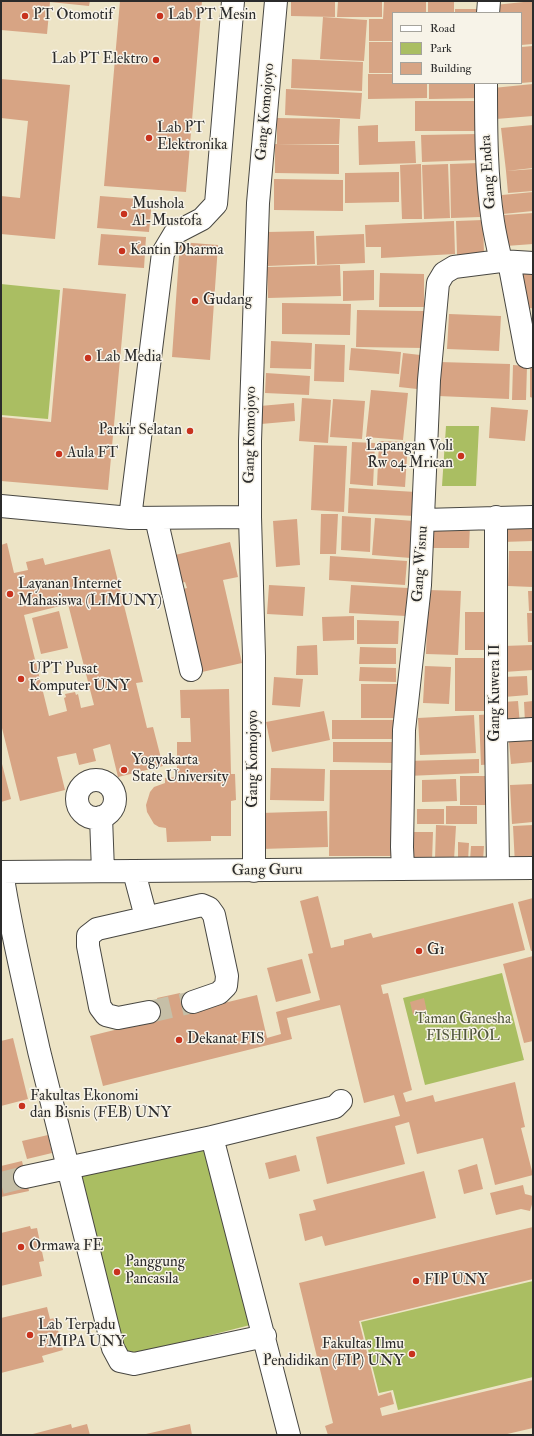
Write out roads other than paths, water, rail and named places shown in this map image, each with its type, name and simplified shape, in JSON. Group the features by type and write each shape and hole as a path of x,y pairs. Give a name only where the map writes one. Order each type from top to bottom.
{"street":[{"path":"130,518 163,253 175,234 202,219 216,204 233,1"},
{"name":"Gang Komojoyo","path":"254,871 254,664 250,517 250,441 258,203 276,1"},
{"path":"488,12 489,1"},
{"name":"Gang Endra","path":"486,84 488,172 493,222 505,261 526,357"},
{"path":"505,261 533,263"},
{"name":"Gang Wisnu","path":"403,869 404,730 420,585 429,380 438,283 444,273 454,267 505,261"},
{"path":"1,506 130,518 250,517"},
{"name":"Gang Kuwera II","path":"496,517 496,731 498,868"},
{"path":"424,520 533,517"},
{"path":"156,518 191,670"},
{"path":"496,731 533,728"},
{"path":"101,817 103,871"},
{"name":"Gang Guru","path":"2,872 533,868"},
{"path":"2,872 6,899 30,1009 67,1168 113,1348 120,1361 134,1364 265,1336"},
{"path":"134,872 146,917"},
{"path":"148,1012 118,1018 106,1015 100,1007 88,946 88,936 97,929 146,917 202,906 209,908 214,915 227,976 226,986 219,993 193,1002"},
{"path":"25,1177 212,1137 335,1107 341,1101"},
{"path":"212,1137 265,1336 289,1435"}],"tunnel":[{"path":"149,1012 193,1002"},
{"path":"1,1183 25,1177"}],"place":[{"name":"PT Otomotif","path":"25,16"},
{"name":"Lab PT Mesin","path":"160,16"},
{"name":"Lab PT Elektro","path":"156,60"},
{"name":"Lab PT Elektronika","path":"149,138"},
{"name":"Mushola Al-Mustofa","path":"124,214"},
{"name":"Kantin Dharma","path":"122,251"},
{"name":"Gudang","path":"195,301"},
{"name":"Lab Media","path":"88,358"},
{"name":"Parkir Selatan","path":"190,431"},
{"name":"Aula FT","path":"59,454"},
{"name":"Lapangan Voli Rw 04 Mrican","path":"461,456"},
{"name":"Layanan Internet Mahasiswa (LIMUNY)","path":"10,594"},
{"name":"UPT Pusat Komputer UNY","path":"21,679"},
{"name":"Yogyakarta State University","path":"124,770"},
{"name":"G1","path":"419,951"},
{"name":"Dekanat FIS","path":"179,1040"},
{"name":"Fakultas Ekonomi dan Bisnis (FEB) UNY","path":"22,1106"},
{"name":"Ormawa FE","path":"21,1247"},
{"name":"Panggung Pancasila","path":"117,1272"},
{"name":"FIP UNY","path":"416,1281"},
{"name":"Lab Terpadu FMIPA UNY","path":"30,1335"},
{"name":"Fakultas Ilmu Pendidikan (FIP) UNY","path":"412,1354"}],"park label":[{"name":"Taman Ganesha FISHIPOL","path":"463,1028"}]}
